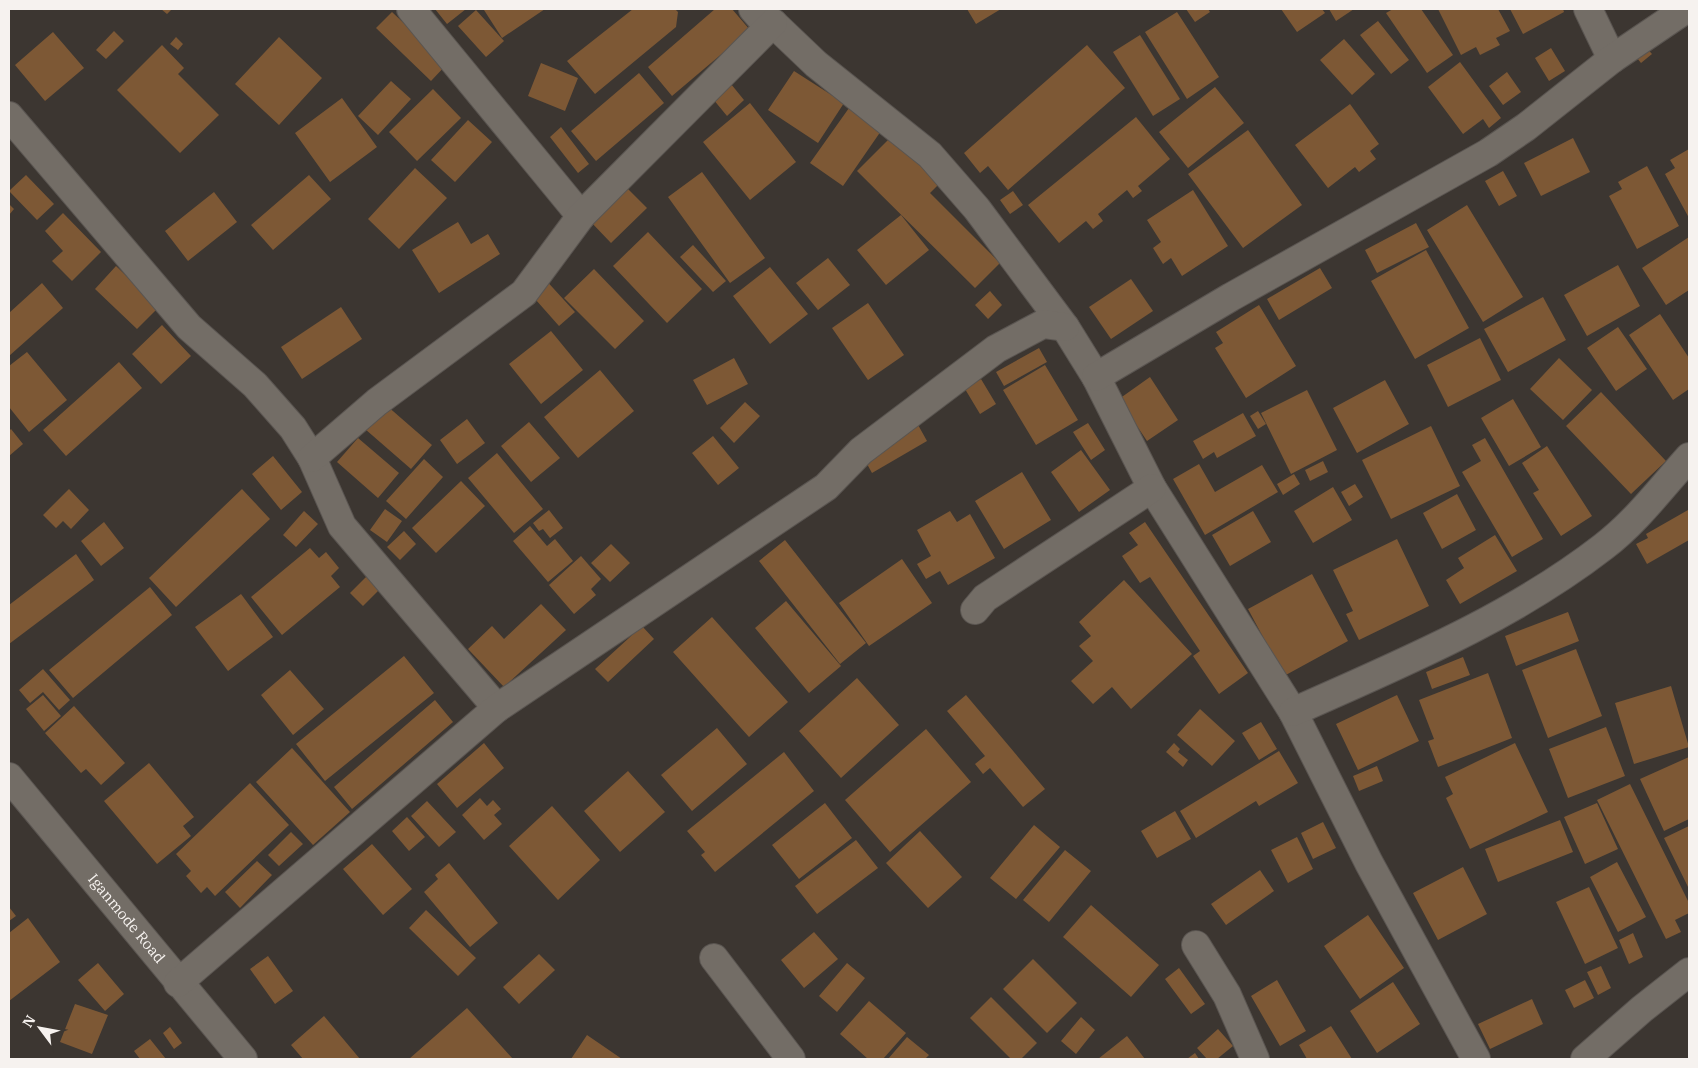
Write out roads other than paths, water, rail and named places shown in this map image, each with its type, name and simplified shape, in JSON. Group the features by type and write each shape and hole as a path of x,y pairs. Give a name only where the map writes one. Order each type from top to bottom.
{"street":[{"path":"411,9 581,216"},
{"path":"1588,9 1612,59"},
{"path":"1096,377 1231,297 1488,153 1526,127 1612,59 1686,9"},
{"path":"312,458 377,402 524,293 581,216 763,16 816,64 930,155 977,209 1066,327 1096,377 1152,488 1294,712 1369,863 1476,1059"},
{"path":"9,116 189,327 255,385 293,428 312,458 342,526 497,708"},
{"path":"178,983 497,708 826,488 861,452 996,349 1042,324 1066,327"},
{"path":"1294,712 1434,649 1520,603 1604,547 1646,506 1689,457"},
{"path":"975,610 985,598 1152,488"},
{"name":"Iganmode Road","path":"9,777 243,1059"},
{"path":"1196,944 1227,995 1255,1059"},
{"path":"714,958 791,1059"},
{"path":"1585,1059 1642,1009 1689,972"}]}
